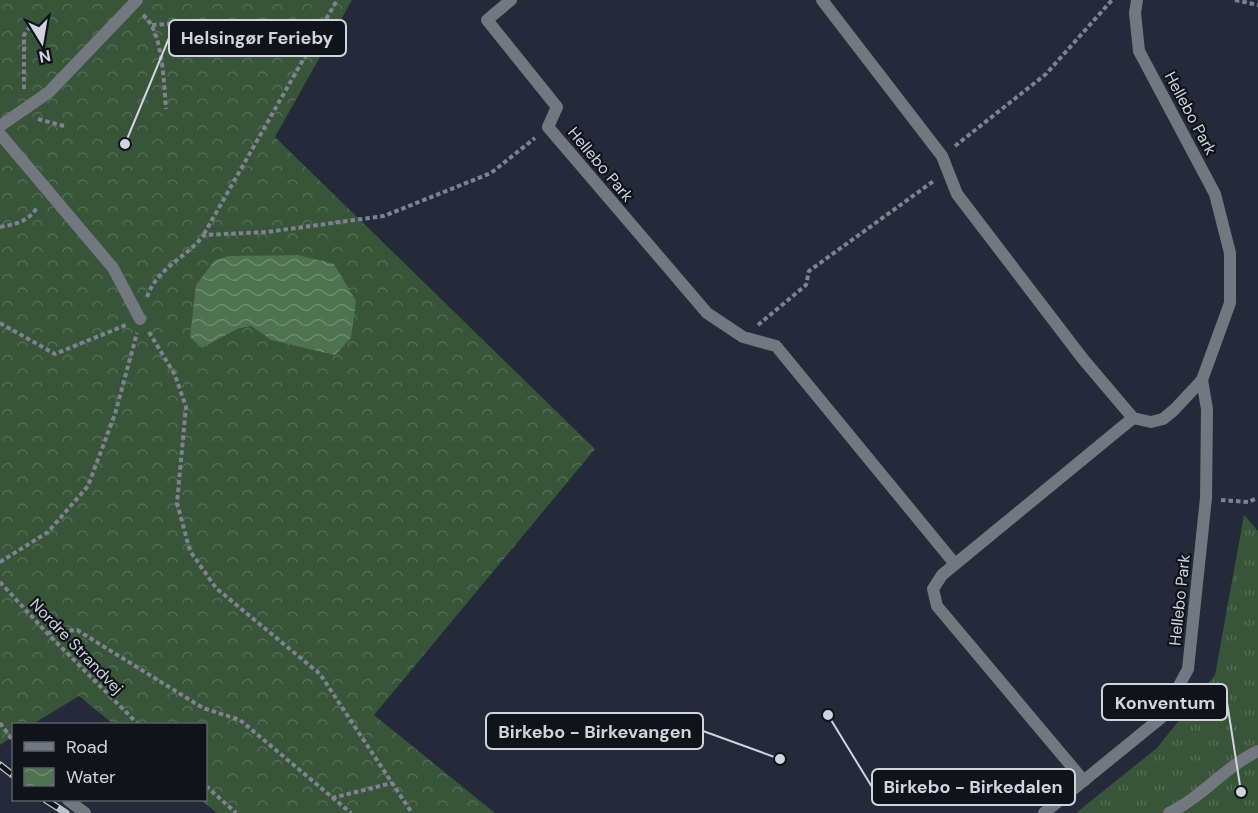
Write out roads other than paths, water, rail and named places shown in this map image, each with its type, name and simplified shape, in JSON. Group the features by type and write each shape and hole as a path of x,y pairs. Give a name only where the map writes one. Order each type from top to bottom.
{"street":[{"name":"Hellebo Park","path":"511,0 487,20 556,107 548,127 707,313 743,338 776,346 955,564"},
{"path":"822,0 942,156 957,194 1083,359 1134,418 942,575 933,589 937,606 1084,781"},
{"name":"Hellebo Park","path":"1134,418 1151,422 1163,419 1202,380 1230,303 1230,253 1215,194 1139,51 1135,13 1137,0"},
{"path":"0,126 49,92 135,4"},
{"path":"0,134 113,268 140,319"},
{"name":"Hellebo Park","path":"1044,813 1162,717 1188,669 1206,498 1207,409 1202,380"},
{"path":"1169,813 1185,806 1244,759 1258,751"},
{"path":"69,801 85,813"}],"water":[{"path":"298,255 334,264 356,301 351,338 335,355 271,340 251,326 237,329 202,348 190,337 196,285 215,260 229,256"}],"railway":[{"path":"0,765 12,774"},
{"path":"48,801 66,813"}],"place":[{"name":"Helsingør Ferieby","path":"125,144"},
{"name":"Birkebo - Birkedalen","path":"828,715"},
{"name":"Birkebo - Birkevangen","path":"780,759"},
{"name":"Konventum","path":"1241,792"}]}
